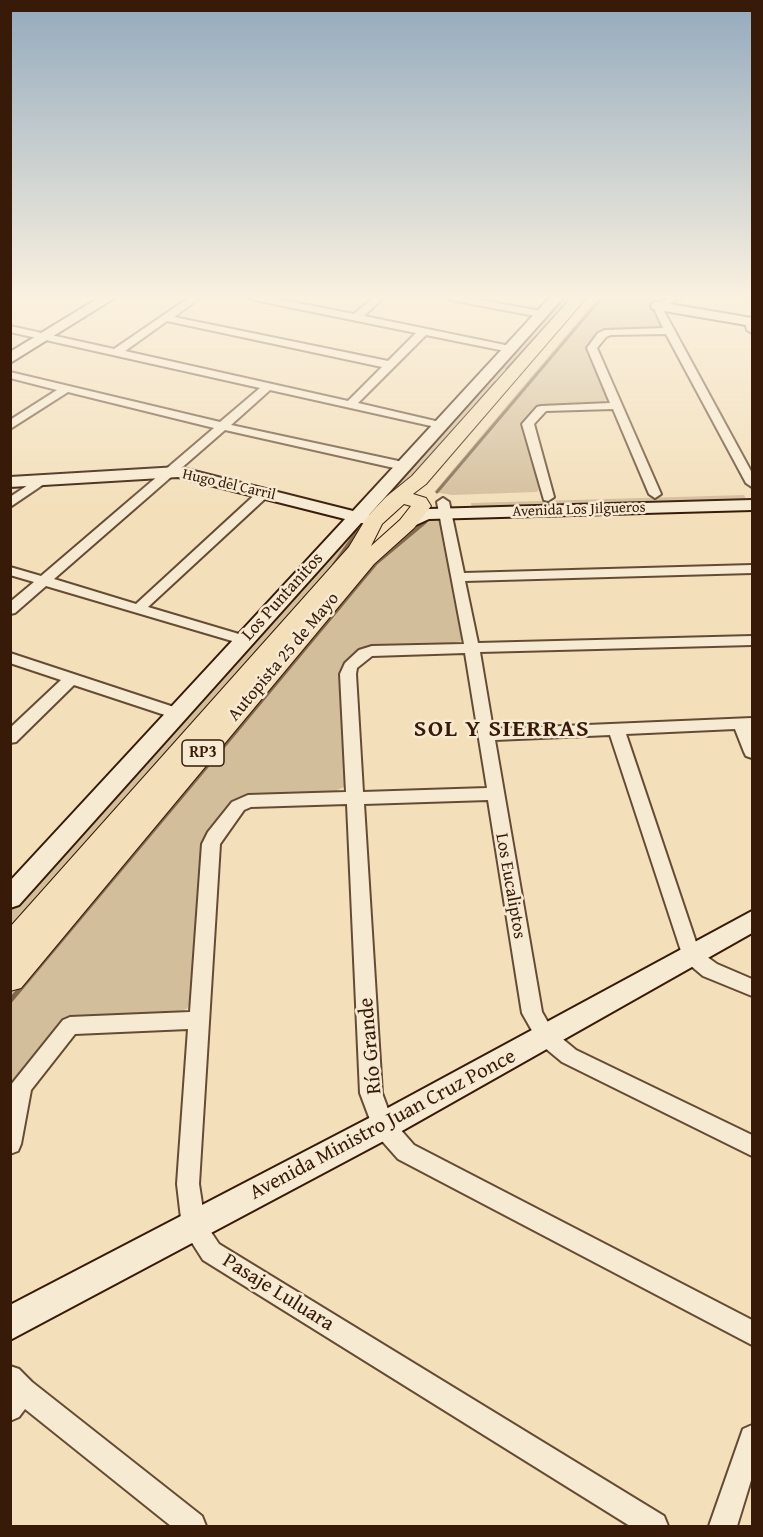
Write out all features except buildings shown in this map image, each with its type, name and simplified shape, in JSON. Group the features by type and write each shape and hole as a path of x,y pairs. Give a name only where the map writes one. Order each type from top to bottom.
{"main road":[{"name":"RP3","path":"367,521 419,480 517,369"},
{"name":"RP3","path":"403,528 419,510 420,503 433,482 530,369"},
{"path":"393,501 406,498 420,503"},
{"path":"367,521 378,533 392,534 403,528"},
{"name":"Autopista 25 de Mayo","path":"10,948 358,550 367,521"},
{"name":"Autopista 25 de Mayo","path":"10,979 367,560 403,528"}],"street":[{"path":"192,369 440,425"},
{"path":"350,405 386,369"},
{"name":"Los Puntanitos","path":"10,898 244,640 367,521 403,466 492,369"},
{"path":"600,369 655,494"},
{"path":"690,369 753,483"},
{"path":"10,375 222,426 403,466"},
{"path":"10,610 269,386"},
{"path":"10,426 65,389"},
{"path":"549,497 528,424 541,409 615,406"},
{"name":"Hugo del Carril","path":"10,483 169,471 264,493 367,521"},
{"path":"10,503 40,481"},
{"name":"Avenida Los Jilgueros","path":"403,528 423,515 444,507 549,497 753,490"},
{"path":"138,609 264,493"},
{"name":"Avenida Los Jilgueros","path":"420,503 444,507 753,505"},
{"name":"Los Eucaliptos","path":"444,507 472,649 494,794 532,1013 546,1038 569,1056 753,1146"},
{"path":"458,577 753,569"},
{"path":"10,571 244,640"},
{"path":"472,649 753,640"},
{"name":"Río Grande","path":"472,649 364,653 350,666 348,674 371,1093 383,1126 406,1152 753,1333"},
{"path":"10,658 177,714"},
{"path":"10,738 70,680"},
{"path":"485,735 747,724 753,752"},
{"path":"616,729 691,955 710,970 753,988"},
{"path":"356,798 494,794"},
{"name":"Pasaje Luluara","path":"356,798 248,801 238,806 211,844 188,1184 194,1227 212,1252 654,1527"},
{"name":"Avenida Ministro Juan Cruz Ponce","path":"10,1323 546,1038 753,921"},
{"path":"10,1144 21,1086 70,1026 200,1020"},
{"path":"15,1392 189,1526"},
{"path":"723,1527 753,1438"}],"shaded area":[{"path":"498,369 512,369 423,471 371,512"},
{"path":"538,369 595,369 607,399 605,402 536,407 522,431 539,489 537,492 452,495 434,492"},
{"path":"744,495 747,501 472,509 471,503"},
{"path":"425,519 442,522 463,637 460,642 453,645 372,647 359,651 342,666 341,671 346,781 344,787 335,791 252,794 240,799 204,842 191,1001 187,1009 175,1012 70,1017 62,1020 11,1083 11,993 377,557"},
{"path":"354,529 360,529 361,535 11,937 11,907"}],"waterway":[{"path":"437,492 541,369"},
{"path":"476,405 496,382"},
{"path":"213,759 376,563 425,522"},
{"path":"334,565 358,531"},
{"path":"10,1001 214,757"}],"district":[{"name":"SOL Y SIERRAS","path":"502,730"}]}
